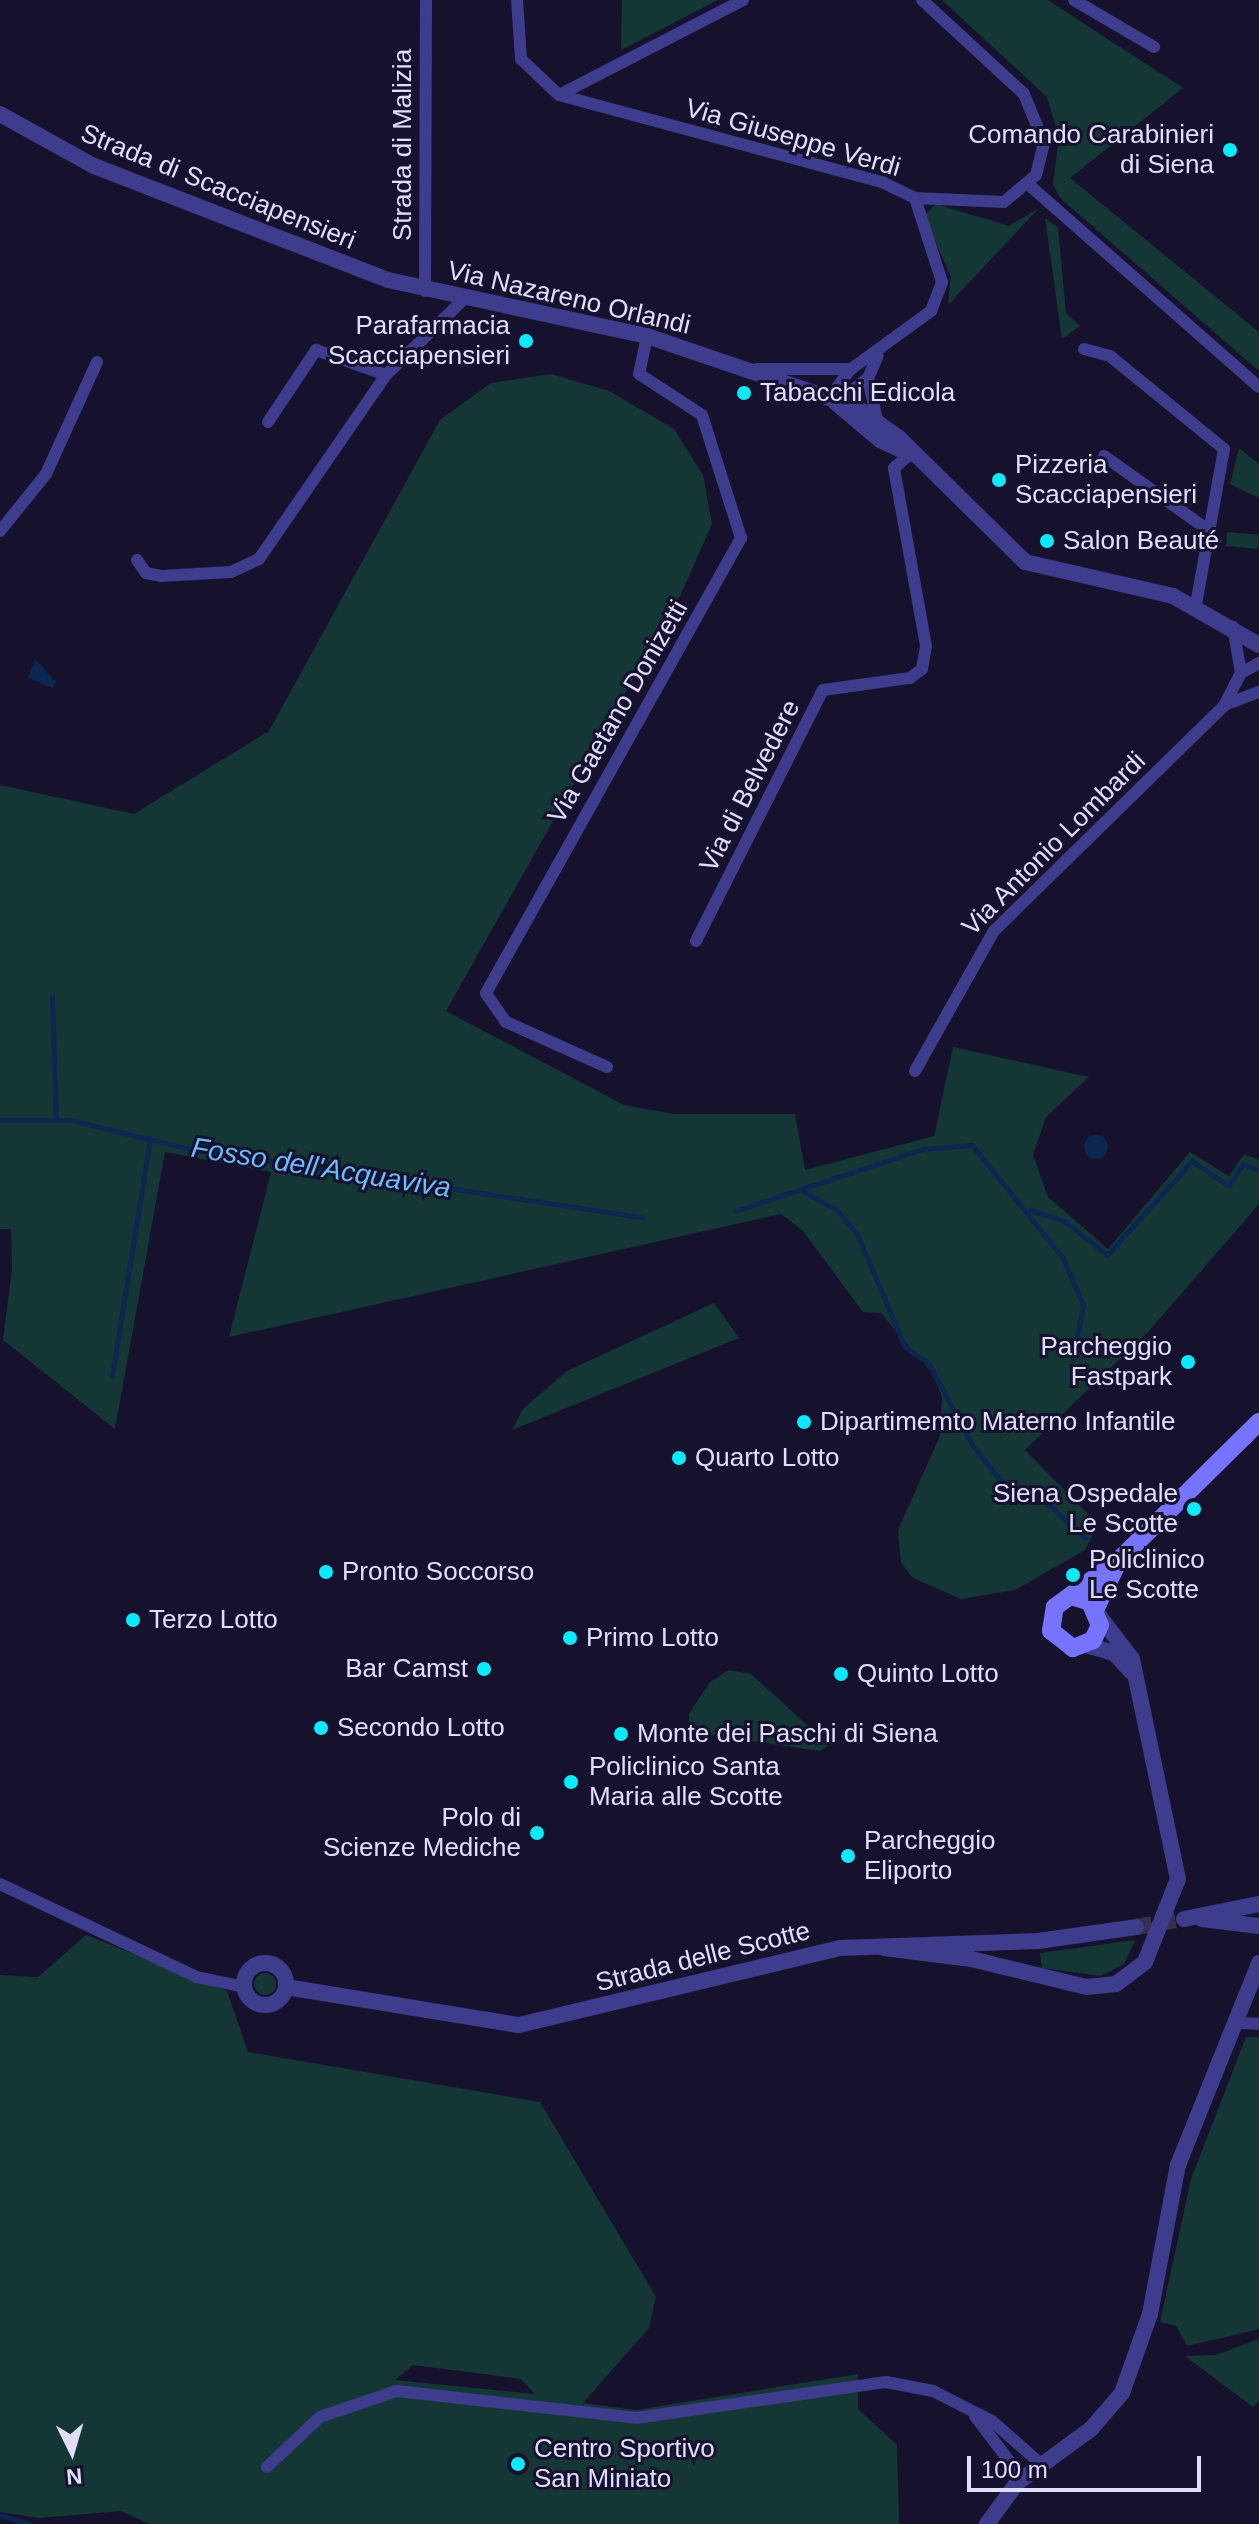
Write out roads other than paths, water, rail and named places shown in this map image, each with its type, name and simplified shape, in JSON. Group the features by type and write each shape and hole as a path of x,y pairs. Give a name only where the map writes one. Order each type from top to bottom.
{"main road":[{"path":"1119,1560 1086,1645 1067,1646 1051,1631 1055,1607 1074,1597 1119,1560 1259,1422"},
{"path":"1074,1597 1098,1612"}],"street":[{"name":"Strada di Malizia","path":"425,291 426,0"},
{"name":"Via Giuseppe Verdi","path":"517,0 521,59 559,95 871,179 915,198 989,206 1029,185"},
{"path":"559,95 743,0"},
{"path":"922,0 1032,104 1044,143 1029,185 1259,387"},
{"path":"1074,0 1154,47"},
{"name":"Strada di Scacciapensieri","path":"0,114 94,166 425,291"},
{"path":"757,369 851,369 878,356 931,311 942,288 915,198"},
{"name":"Via Nazareno Orlandi","path":"425,291 647,336 757,369 877,420 1025,562 1196,605 1259,645"},
{"path":"137,560 146,573 161,576 231,572 259,559 386,375 464,299"},
{"name":"Via Gaetano Donizetti","path":"607,1067 506,1022 486,993 741,538 702,415 639,374 647,336"},
{"path":"1084,349 1110,356 1222,446 1211,532 1196,605"},
{"path":"268,422 316,350 386,375"},
{"path":"836,403 868,378 878,356"},
{"path":"0,531 46,474 97,362"},
{"path":"836,403 851,369"},
{"path":"868,378 877,420"},
{"name":"Via Nazareno Orlandi","path":"836,403 880,440 910,454"},
{"name":"Via di Belvedere","path":"696,941 823,690 910,678 922,669 926,646 894,468 910,454"},
{"path":"1104,456 1211,532"},
{"path":"1233,627 1241,673 1259,663"},
{"name":"Via Antonio Lombardi","path":"915,1071 994,931 1224,706 1241,673"},
{"name":"Via Antonio Lombardi","path":"1224,706 1259,692"},
{"path":"880,1945 905,1956 964,1958 1102,1987 1145,1962 1178,1879 1125,1642 1098,1612"},
{"path":"1086,1645 1114,1653 1132,1672"},
{"path":"0,1884 197,1977 244,1987 255,2003 268,2005 286,1987 281,1970 264,1963 248,1971 244,1987"},
{"path":"1259,1904 1184,1919 1259,1926"},
{"name":"Strada delle Scotte","path":"286,1987 519,2025 822,1951 880,1945 1015,1942 1136,1927"},
{"path":"1015,1942 1010,1953 1030,1972"},
{"path":"987,2524 1022,2478 1098,2423 1130,2376 1150,2314 1173,2181 1259,1963"},
{"path":"1235,2023 1259,2024"},
{"path":"267,2467 296,2433 332,2410 405,2390 636,2418 886,2382 933,2391 1009,2431 1041,2464"},
{"path":"967,2409 1022,2478"}],"water":[{"path":"35,659 56,682 53,688 28,678"},
{"path":"1096,1135 1105,1138 1108,1147 1105,1156 1096,1159 1087,1156 1084,1147 1087,1138"}],"waterway":[{"path":"52,996 56,1120"},
{"name":"Fosso dell'Acquaviva","path":"0,1120 71,1120 190,1149 642,1217"},
{"path":"112,1376 150,1138"},
{"name":"Fosso dell'Acquaviva","path":"735,1211 923,1149 972,1145 1063,1258 1083,1305 1073,1359"},
{"path":"1030,1210 1066,1222 1107,1255 1192,1161 1229,1186 1243,1164 1259,1170"},
{"path":"802,1191 836,1209 857,1234 905,1347 929,1364 973,1446 1000,1480 1036,1493 1085,1538"},
{"path":"0,2515 30,2524"}],"tunnel":[{"path":"1136,1927 1184,1919"}],"place":[{"name":"Comando Carabinieri di Siena","path":"1230,150"},
{"name":"Parafarmacia Scacciapensieri","path":"526,341"},
{"name":"Tabacchi Edicola","path":"744,393"},
{"name":"Pizzeria Scacciapensieri","path":"999,480"},
{"name":"Salon Beauté","path":"1047,541"},
{"name":"Parcheggio Fastpark","path":"1188,1362"},
{"name":"Dipartimemto Materno Infantile","path":"804,1422"},
{"name":"Quarto Lotto","path":"679,1458"},
{"name":"Siena Ospedale Le Scotte","path":"1194,1509"},
{"name":"Pronto Soccorso","path":"326,1572"},
{"name":"Policlinico Le Scotte","path":"1073,1575"},
{"name":"Terzo Lotto","path":"133,1620"},
{"name":"Primo Lotto","path":"570,1638"},
{"name":"Bar Camst","path":"484,1669"},
{"name":"Quinto Lotto","path":"841,1674"},
{"name":"Secondo Lotto","path":"321,1728"},
{"name":"Monte dei Paschi di Siena","path":"621,1734"},
{"name":"Policlinico Santa Maria alle Scotte","path":"571,1782"},
{"name":"Polo di Scienze Mediche","path":"537,1833"},
{"name":"Parcheggio Eliporto","path":"848,1856"},
{"name":"Centro Sportivo San Miniato","path":"518,2464"}]}
